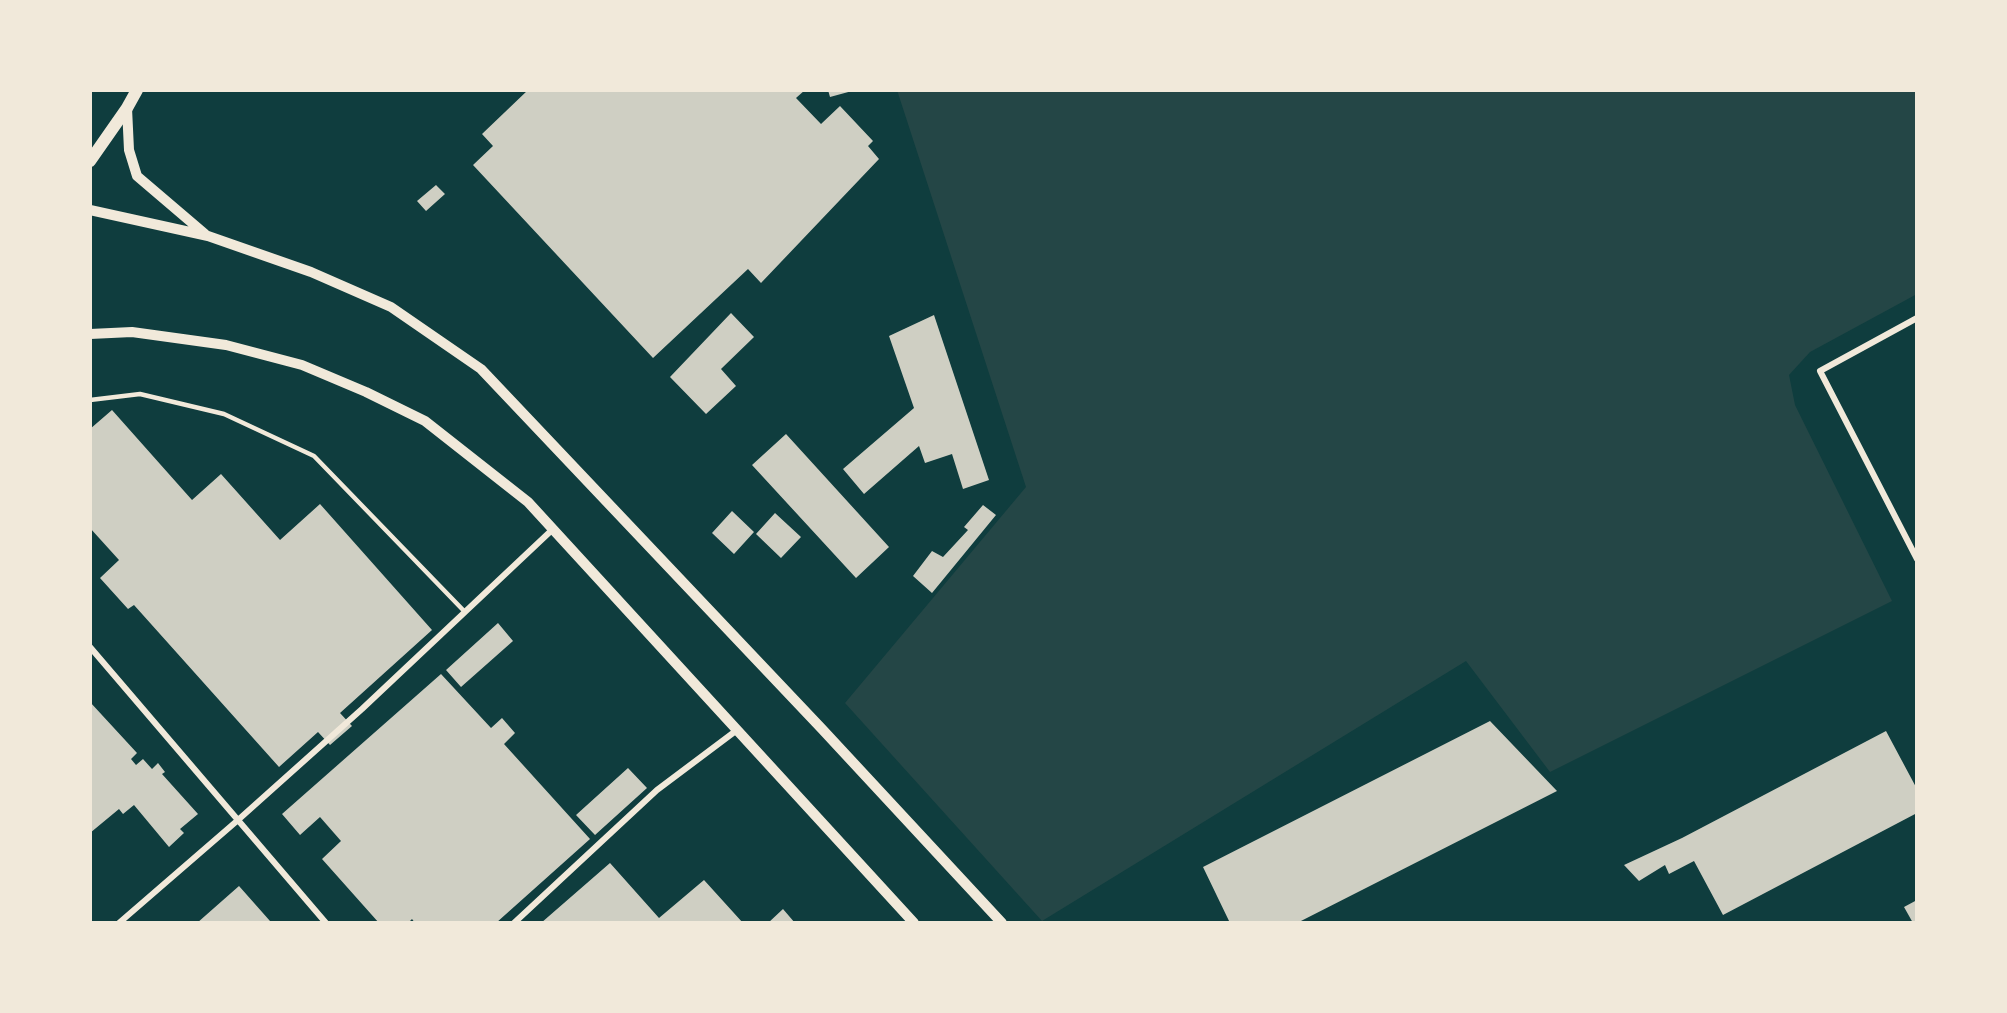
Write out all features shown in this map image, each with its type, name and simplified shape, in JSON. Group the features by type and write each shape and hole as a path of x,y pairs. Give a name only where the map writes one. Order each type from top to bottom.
{"main road":[{"path":"90,161 128,108 137,90"}],"street":[{"path":"128,108 129,150 137,176 208,236"},
{"path":"90,210 208,236 311,272 391,307 481,369 881,791 1002,923"},
{"path":"1917,318 1820,371 1917,559"},
{"path":"90,334 132,332 226,345 302,365 366,392 425,421 528,502 914,923"},
{"path":"119,923 362,709 553,529"},
{"path":"90,647 326,923"},
{"path":"514,923 657,790 737,730"}],"lane":[{"path":"90,400 140,394 224,414 314,456 465,612"}],"shaded area":[{"path":"897,90 1917,90 1917,294 1810,352 1789,375 1795,405 1892,601 1550,772 1466,661 1042,921 845,703 1026,487"}],"building":[{"path":"528,90 805,90 796,98 821,124 840,106 873,141 868,146 879,159 761,283 748,269 653,358 473,165 493,146 482,134"},
{"path":"828,90 852,90 852,91 830,97"},
{"path":"436,185 445,194 426,211 417,201"},
{"path":"731,313 754,337 721,369 736,386 706,414 670,377"},
{"path":"934,315 989,480 963,489 952,454 925,463 919,446 864,494 843,469 914,408 889,336"},
{"path":"112,410 192,500 221,474 280,540 320,504 432,630 340,713 352,726 330,745 318,732 279,767 134,605 128,609 100,578 119,560 90,528 90,429"},
{"path":"786,434 889,547 856,578 752,465"},
{"path":"983,505 996,515 932,593 913,576 932,551 943,557 968,530 964,527"},
{"path":"732,511 754,532 734,554 712,533"},
{"path":"775,513 801,537 781,558 756,534"},
{"path":"498,623 513,641 461,687 446,670"},
{"path":"441,674 491,728 502,718 515,733 504,744 590,839 496,923 415,923 412,919 408,923 379,923 322,859 341,841 320,817 300,835 282,814"},
{"path":"90,702 137,753 131,759 136,765 143,759 152,769 158,763 165,772 162,774 198,814 180,829 184,833 169,847 134,805 123,814 119,809 90,833"},
{"path":"1490,721 1557,791 1297,923 1230,923 1203,867"},
{"path":"1886,731 1917,789 1917,813 1723,915 1694,861 1669,874 1665,865 1639,881 1624,865 1682,838"},
{"path":"628,768 647,788 595,835 576,815"},
{"path":"610,863 659,918 704,880 743,923 541,923"},
{"path":"239,886 270,921 267,923 197,923"},
{"path":"1917,900 1917,923 1913,923 1904,907"},
{"path":"783,909 795,923 768,923"}]}
